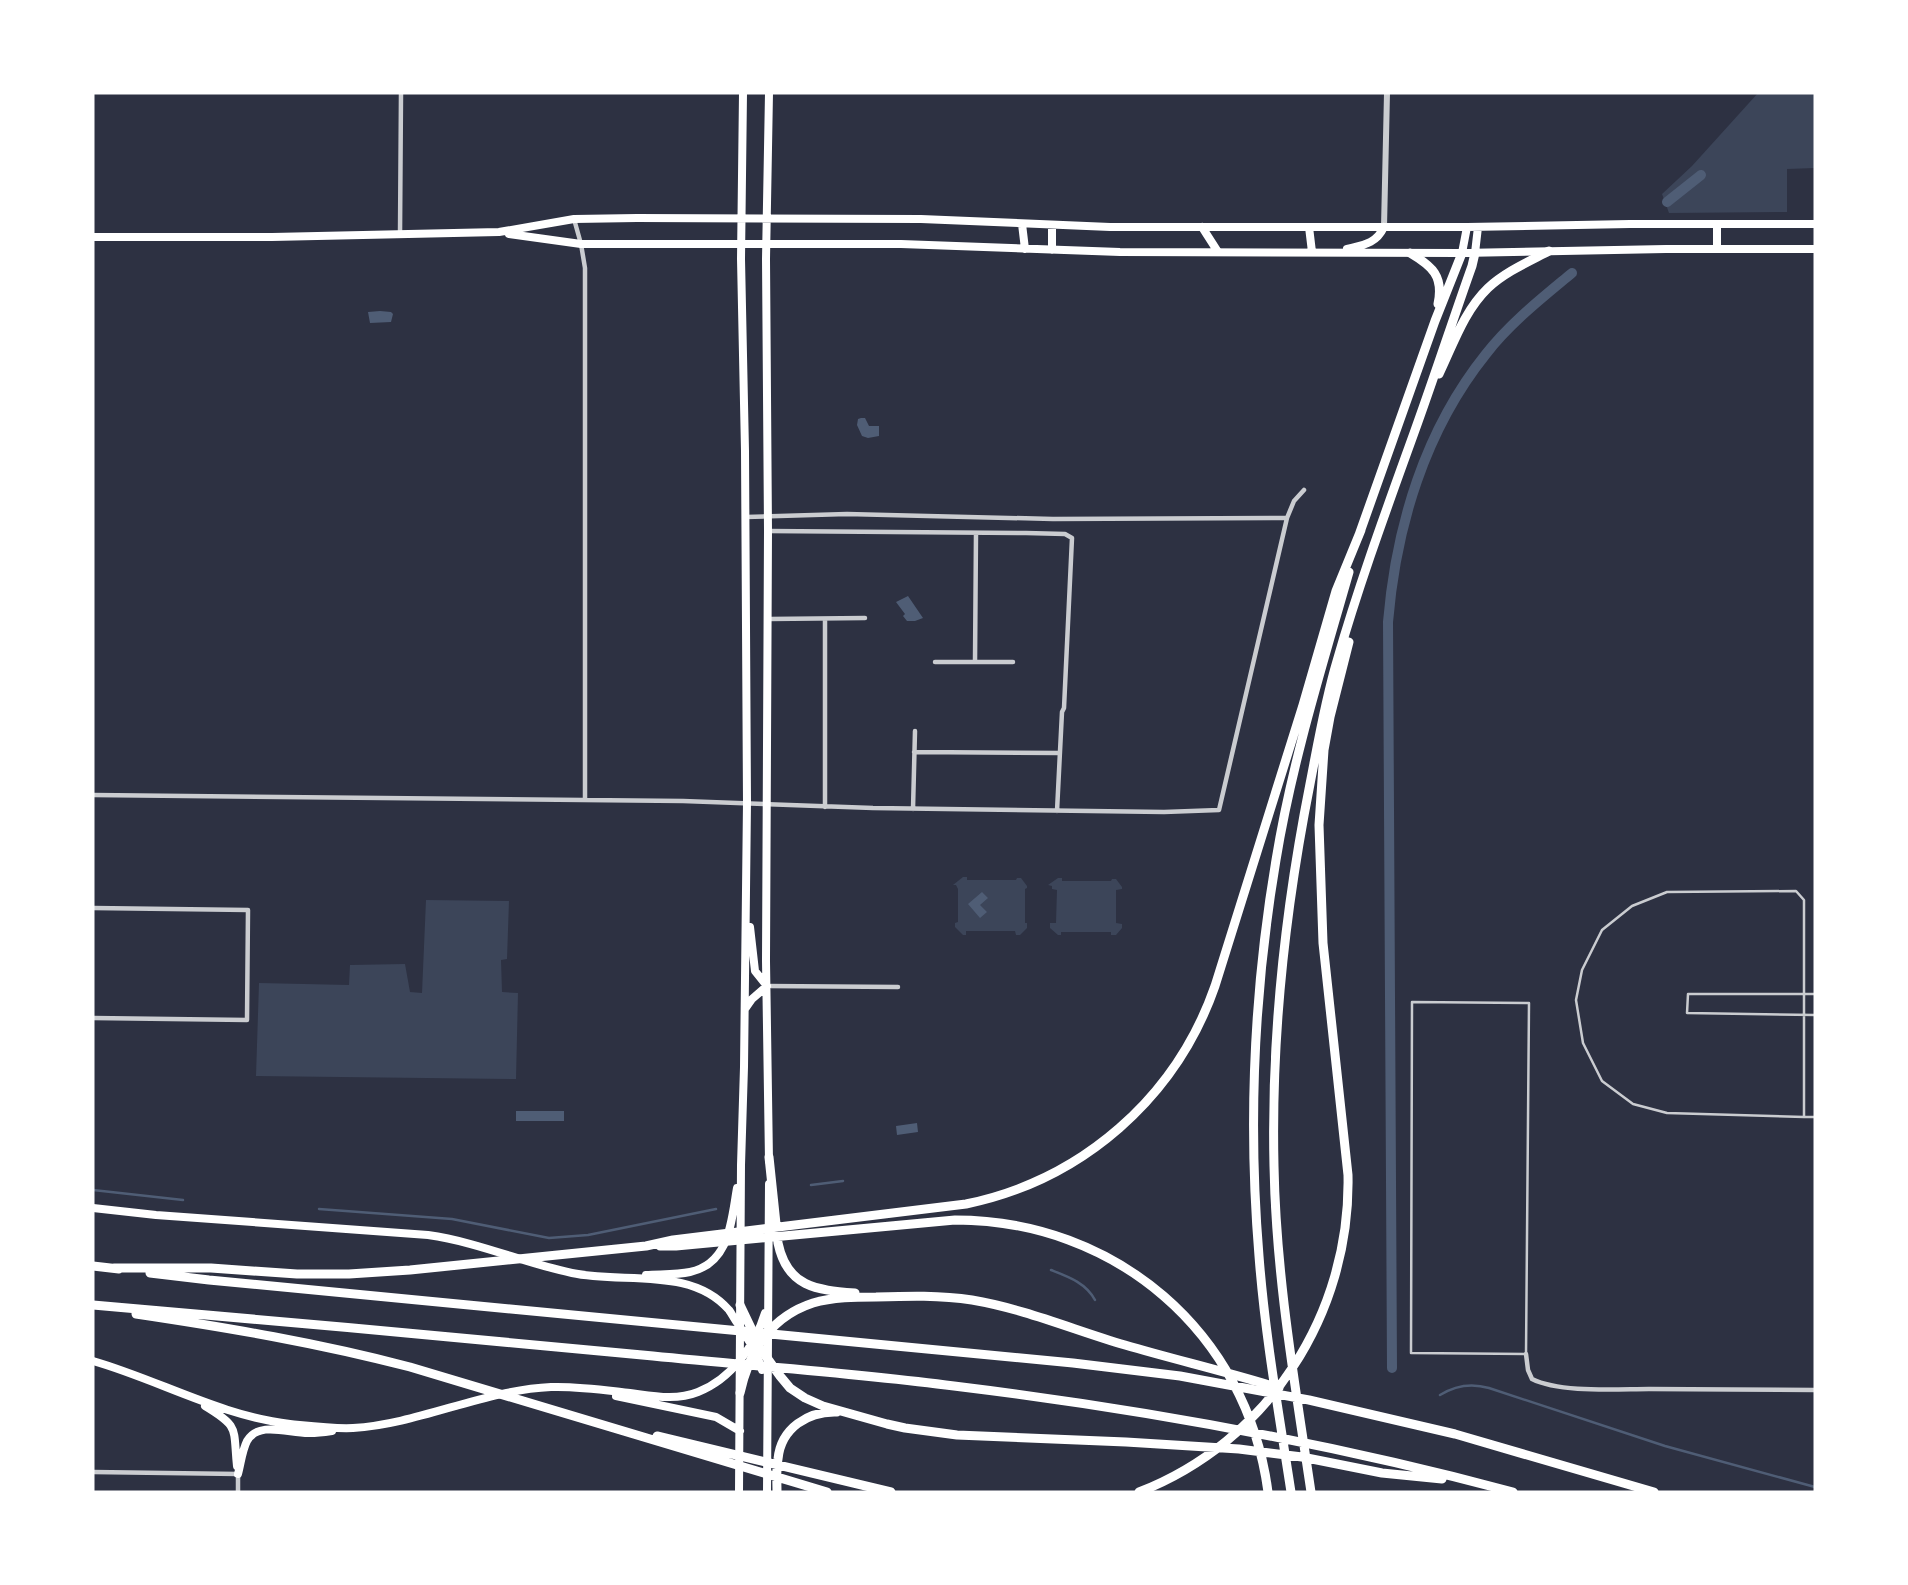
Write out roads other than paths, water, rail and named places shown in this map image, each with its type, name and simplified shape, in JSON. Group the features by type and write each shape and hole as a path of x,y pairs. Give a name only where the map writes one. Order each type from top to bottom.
{"highway":[{"path":"1425,401 1466,317 1479,298 1504,276 1549,251"},
{"path":"1410,253 1427,264 1437,276 1440,297 1435,321"},
{"path":"646,1246 673,1240 966,1204 995,1197 1035,1183 1078,1160 1104,1142 1138,1112 1167,1079 1193,1038 1211,999 1336,591 1361,530 1462,253"},
{"path":"1311,1492 1285,1314 1277,1235 1274,1133 1277,1031 1285,930 1310,782 1337,660 1475,253"},
{"path":"1291,1492 1270,1360 1257,1235 1254,1120 1257,1017 1271,890 1285,813 1315,692 1361,530"},
{"path":"1139,1492 1179,1474 1229,1440 1255,1416 1282,1384 1320,1320 1332,1288 1344,1241 1348,1210 1348,1175 1324,943 1319,825 1322,767 1327,735 1359,594"},
{"path":"769,1157 778,1243 791,1272 800,1281 817,1289 895,1296"},
{"path":"114,1268 211,1268 332,1274 954,1220 1000,1222 1032,1228 1094,1250 1118,1263 1169,1300 1192,1324 1232,1381 1253,1427 1268,1492"},
{"path":"93,1266 209,1280 1073,1363 1180,1376 1337,1406 1455,1434 1654,1492"},
{"path":"740,1394 755,1344 795,1311 812,1303 832,1299 946,1297 995,1305 1337,1406"},
{"path":"740,1305 755,1344 780,1377 797,1393 823,1406 905,1428 957,1435 1213,1447 1293,1456 1382,1473 1475,1483"},
{"path":"93,1306 691,1360 1010,1393 1123,1409 1209,1425 1345,1452 1513,1492"},
{"path":"93,1306 311,1343 376,1358 825,1492"},
{"path":"777,1492 778,1456 785,1437 793,1427 805,1418 822,1413 856,1416"},
{"path":"597,1423 891,1492"}],"main road":[{"path":"739,1492 747,802 741,243 743,93"},
{"path":"767,1492 769,1157 766,243 769,93"},
{"path":"93,237 272,237 499,232 575,219 921,219 1052,225 1384,228 1815,224"},
{"path":"1022,223 1025,249"},
{"path":"1717,224 1717,249"},
{"path":"1052,225 1052,250"},
{"path":"1202,227 1218,252"},
{"path":"1309,227 1312,252"},
{"path":"1462,253 1467,227"},
{"path":"1475,253 1478,227"},
{"path":"1331,252 1368,244 1379,236 1384,228"},
{"path":"499,232 582,244 930,244 1052,250 1410,253 1815,249"},
{"path":"746,887 755,971 767,986"},
{"path":"745,1009 767,986"},
{"path":"608,1278 683,1273 712,1262 726,1243 741,1166"},
{"path":"93,1208 156,1215 428,1234 462,1241 576,1274 671,1282 697,1288 724,1306 755,1344 768,1390"},
{"path":"238,1474 247,1443 252,1436 269,1429 311,1433 386,1423 517,1391 549,1387 579,1387 661,1397 685,1396 701,1391 727,1374 755,1344 768,1303"},
{"path":"93,1361 121,1369 232,1412 291,1424 352,1428"},
{"path":"579,1387 716,1417 740,1431"},
{"path":"188,1395 226,1419 232,1426 235,1433 238,1474"}],"street":[{"path":"400,235 401,93"},
{"path":"1384,228 1387,93"},
{"path":"575,219 582,244 584,268 584,800"},
{"path":"93,795 747,802 825,807 1056,811 1219,810 1287,518 1294,501 1304,491"},
{"path":"746,517 847,514 1053,519 1287,518"},
{"path":"768,531 1065,534 1072,538 1056,811"},
{"path":"975,662 976,533"},
{"path":"768,619 865,618"},
{"path":"825,619 825,807"},
{"path":"935,662 1013,662"},
{"path":"913,809 915,731"},
{"path":"914,752 1059,754"},
{"path":"93,908 248,910 247,1020 93,1018"},
{"path":"767,986 898,987"},
{"path":"1526,1354 1532,1379 1555,1386 1598,1389 1815,1390"},
{"path":"93,1472 238,1474 238,1492"}],"lane":[{"path":"1804,1117 1804,900 1796,891 1667,892 1632,906 1602,930 1582,970 1576,1000 1583,1043 1602,1081 1633,1104 1667,1113 1804,1117 1815,1117"},
{"path":"1815,994 1688,994 1688,1013 1815,1014"},
{"path":"1412,1002 1529,1003 1526,1354 1411,1353 1412,1002"}],"waterway":[{"path":"1667,202 1701,175"},
{"path":"1392,1368 1388,622 1392,586 1406,515 1430,447 1446,414 1495,343 1527,311 1572,273"},
{"path":"811,1185 843,1181"},
{"path":"93,1190 183,1200"},
{"path":"319,1209 452,1219 549,1238 588,1235 716,1209"},
{"path":"1051,1270 1082,1285 1095,1300"},
{"path":"1440,1395 1464,1386 1489,1388 1665,1446 1815,1487"}]}
